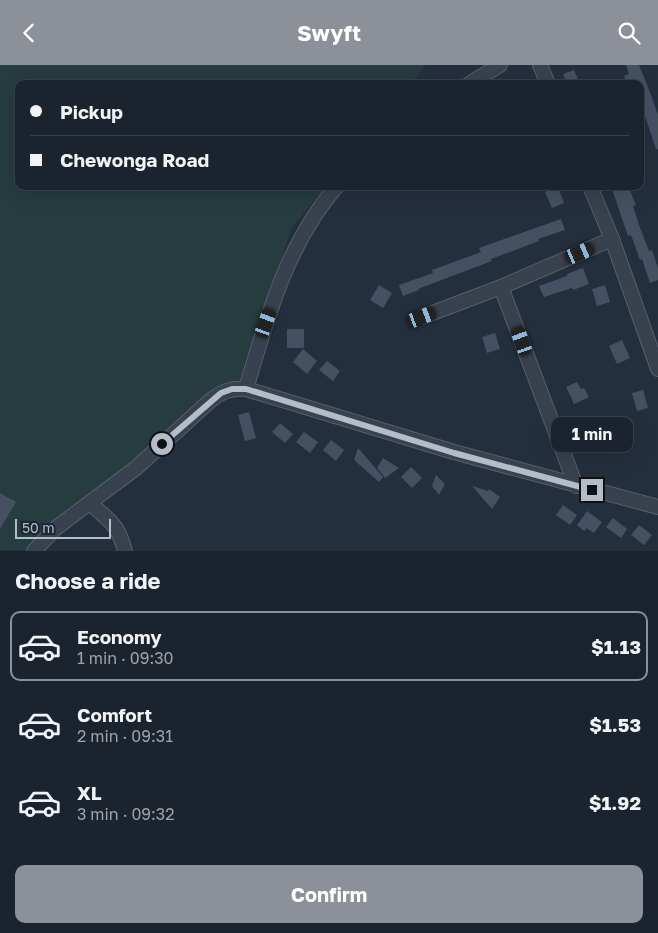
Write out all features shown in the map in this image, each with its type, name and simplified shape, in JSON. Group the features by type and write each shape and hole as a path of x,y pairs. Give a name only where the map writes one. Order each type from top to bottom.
{"street":[{"path":"476,80 500,65"},
{"path":"540,65 546,80"},
{"path":"246,389 266,323 294,252 315,214 334,190"},
{"path":"592,190 612,239 658,369"},
{"path":"422,317 501,287 612,239"},
{"path":"501,287 576,486"},
{"path":"34,551 56,528 136,468 211,400 227,390 246,389 454,453 658,507"},
{"path":"90,503 111,520 117,528 125,551"}],"green space":[{"path":"0,65 426,65 413,80 15,80 15,190 323,190 292,227 243,376 36,550 0,550"}],"building":[{"path":"626,65 639,65 658,115 658,149 656,149 644,113 644,80 626,80 624,76 629,74"},
{"path":"574,70 578,80 565,80 563,74"},
{"path":"559,190 564,203 552,208 545,192"},
{"path":"612,190 630,190 636,205 633,206 639,225 649,251 652,250 658,268 658,280 650,283 631,235 628,236"},
{"path":"561,219 565,230 538,239 539,241 491,259 492,261 403,296 399,285 433,273 432,270 481,252 479,248"},
{"path":"583,268 589,284 544,297 539,286"},
{"path":"379,285 392,293 383,308 370,300"},
{"path":"605,285 610,302 597,306 592,289"},
{"path":"287,329 304,329 304,348 287,348"},
{"path":"495,333 500,349 487,353 482,337"},
{"path":"622,340 630,358 617,364 609,346"},
{"path":"303,349 317,361 307,374 293,362"},
{"path":"327,361 340,371 333,381 319,370"},
{"path":"577,382 581,389 584,388 589,397 574,404 566,387"},
{"path":"643,390 648,408 637,411 632,393"},
{"path":"249,412 256,438 245,441 238,415"},
{"path":"280,423 293,434 285,443 272,432"},
{"path":"304,432 318,442 310,453 296,442"},
{"path":"331,440 344,450 336,461 323,450"},
{"path":"358,448 383,477 379,482 354,460"},
{"path":"383,458 399,468 385,478 377,468"},
{"path":"411,467 422,478 412,488 401,477"},
{"path":"436,475 445,484 439,495 432,486"},
{"path":"472,486 488,491 489,489 500,497 492,509"},
{"path":"0,493 16,502 0,529"},
{"path":"563,505 577,515 570,525 556,515"},
{"path":"587,511 602,522 594,533 587,528 584,531 577,525"},
{"path":"613,518 627,529 621,538 606,527"},
{"path":"639,525 652,535 644,545 631,535"}],"route":[{"path":"162,444 221,393 232,389 246,389 454,453 592,490"}]}
